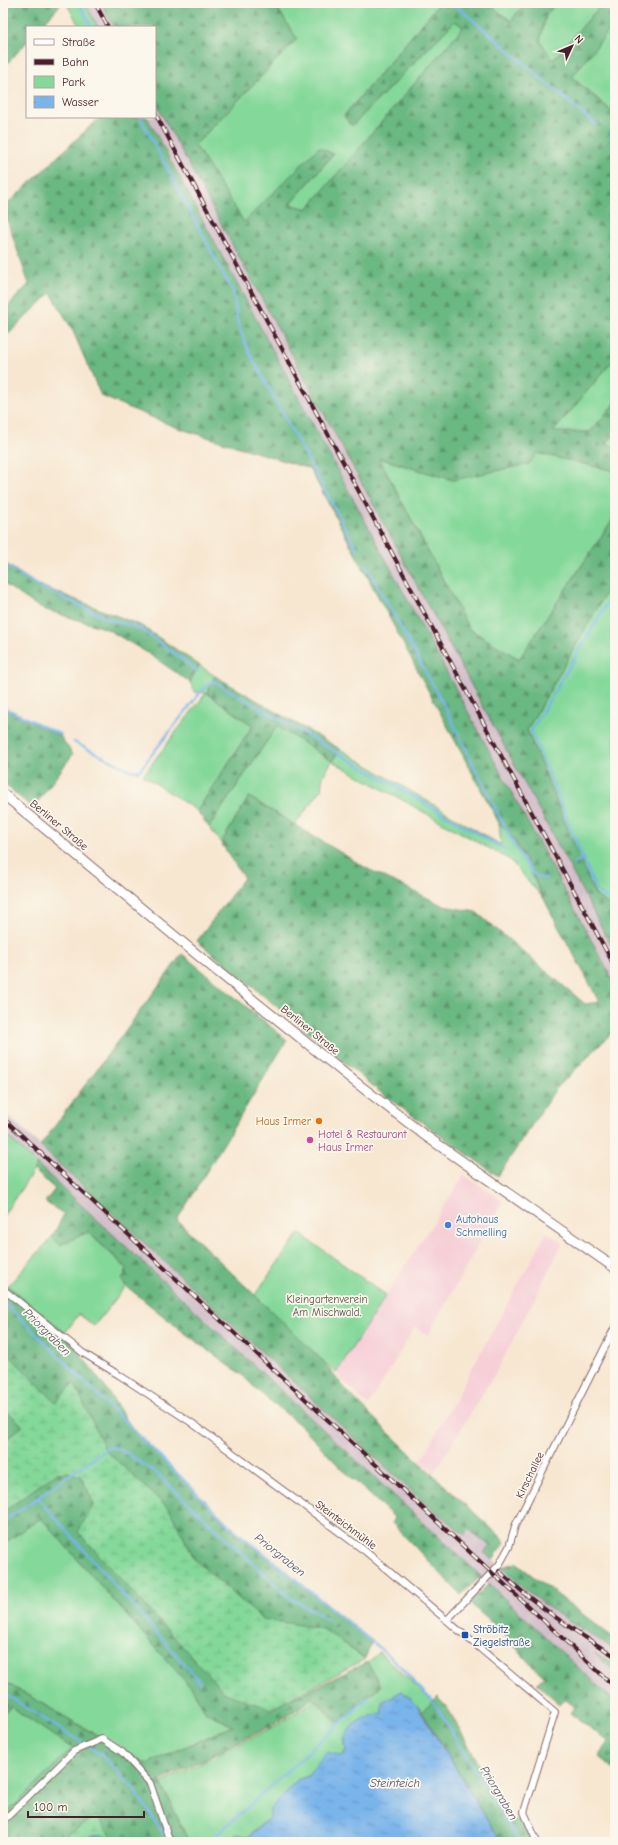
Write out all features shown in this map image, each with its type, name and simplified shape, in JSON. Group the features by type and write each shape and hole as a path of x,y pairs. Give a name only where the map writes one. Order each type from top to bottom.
{"main road":[{"name":"Berliner Straße","path":"3,794 217,971 360,1086 423,1134 615,1268"}],"street":[{"name":"Steinteichmühle","path":"3,1289 83,1354 119,1375 192,1423 359,1546 555,1712 524,1812 537,1842"},
{"name":"Kirschallee","path":"448,1620 499,1565 509,1547 516,1526 615,1327"},
{"path":"3,1821 74,1751 102,1739 122,1752 142,1772 150,1783 170,1842"}],"shaded area":[{"path":"85,3 101,3 113,26 97,26"},
{"path":"156,104 558,845 615,953 615,984 148,118 156,118"},
{"path":"3,1111 421,1500 465,1535 470,1530 490,1546 485,1553 502,1567 515,1581 564,1618 615,1650 615,1664 595,1654 615,1672 615,1702 3,1132"},
{"path":"464,1175 503,1201 428,1335 415,1327 368,1406 336,1373"},
{"path":"547,1232 563,1243 500,1365 434,1473 421,1461"}],"green space":[{"path":"3,3 62,3 41,26 26,26 26,43 3,68"},
{"path":"66,3 85,3 97,26 79,26"},
{"path":"101,3 119,3 122,9 129,3 274,3 297,39 195,145 244,222 319,147 333,154 290,204 307,209 463,27 455,21 352,126 344,116 440,3 487,3 511,21 525,3 556,3 546,15 540,41 553,60 603,3 615,3 615,23 572,77 613,113 615,111 615,358 553,432 590,432 615,403 615,435 604,444 615,446 615,471 537,453 529,464 453,480 379,458 469,629 519,659 615,516 615,577 527,730 595,895 615,909 615,953 558,845 156,104 156,26 113,26"},
{"path":"274,3 440,3 344,116 352,126 455,21 464,27 307,209 290,204 333,155 319,148 244,222 195,145 297,39"},
{"path":"487,3 525,3 511,21"},
{"path":"556,3 603,3 553,60 540,41 546,15"},
{"path":"615,23 615,111 614,113 572,77"},
{"path":"99,118 148,118 615,984 615,1030 555,1090 498,1176 385,1096 197,941 244,878 221,843 249,797 366,868 444,906 476,912 585,1004 599,1002 586,976 551,912 525,858 513,839 499,823 310,469 175,427 101,396 72,329 51,293 3,339 3,311 29,284 3,208"},
{"path":"615,358 615,403 590,432 552,433"},
{"path":"615,435 615,446 604,444"},
{"path":"537,453 615,471 615,516 519,659 469,629 379,458 453,480"},
{"path":"3,562 36,584 140,625 199,665 190,682 146,652 107,629 40,608 3,583"},
{"path":"615,577 615,909 595,895 527,730"},
{"path":"199,665 215,676 207,693 253,725 197,811 143,775 206,693 195,692 190,682"},
{"path":"215,676 340,749 332,761 277,726 209,827 197,811 253,726 207,693"},
{"path":"3,708 60,736 73,754 33,808 3,783"},
{"path":"277,726 332,761 323,776 321,790 295,825 249,797 221,843 209,827"},
{"path":"340,749 501,845 499,823 510,832 544,899 510,860 332,761"},
{"path":"182,954 287,1040 177,1220 323,1361 346,1390 389,1433 503,1539 505,1542 493,1559 484,1553 490,1546 470,1530 465,1535 421,1500 40,1146"},
{"path":"3,1132 37,1164 3,1216"},
{"path":"37,1164 481,1576 461,1595 392,1523 395,1518 339,1466 300,1425 258,1391 242,1375 182,1331 126,1286 122,1281 127,1268 88,1232 60,1245 52,1237 64,1214 45,1202 55,1189 34,1170"},
{"path":"88,1232 127,1269 122,1281 126,1286 94,1326 79,1314 65,1333 7,1287 52,1237 60,1245"},
{"name":"Kleingartenverein Am Mischwald.","path":"299,1233 386,1295 336,1373 254,1296"},
{"path":"3,1282 65,1333 107,1390 130,1425 228,1526 372,1641 365,1658 323,1629 262,1619 195,1560 169,1509 106,1451 74,1384 56,1404 3,1349"},
{"path":"3,1349 56,1403 74,1383 106,1451 169,1509 195,1560 262,1619 323,1629 365,1659 271,1709 225,1693 78,1532 94,1504 81,1476 68,1472 56,1473 3,1512 3,1442 23,1426 3,1407"},
{"path":"3,1407 23,1426 3,1442"},
{"path":"68,1472 81,1476 94,1504 78,1532 271,1709 367,1662 381,1686 338,1723 314,1698 275,1724 160,1781 189,1842 111,1842 108,1831 97,1816 55,1842 3,1842 3,1817 72,1748 11,1707 3,1714 3,1681 146,1764 233,1726 206,1712 193,1690 41,1518 3,1544 3,1512 56,1473"},
{"path":"41,1518 193,1690 206,1712 232,1726 147,1764 3,1681 3,1544"},
{"path":"516,1563 615,1639 615,1650 556,1613 514,1580 502,1567"},
{"path":"489,1584 615,1702 615,1770 599,1756 609,1742 570,1713 575,1707 565,1699 560,1704 537,1684 544,1676 533,1667 500,1630 469,1603"},
{"path":"379,1652 433,1701 422,1712 416,1704 383,1713 344,1738 346,1749 343,1756 308,1776 297,1780 270,1817 248,1837 237,1834 228,1842 189,1842 161,1783 277,1725 315,1700 337,1724 336,1726 381,1686 368,1664"},
{"path":"594,1653 615,1664 615,1672"},
{"path":"437,1697 447,1707 510,1819 520,1820 533,1842 501,1842 422,1712"},
{"path":"11,1707 72,1748 3,1817 3,1714"},
{"path":"97,1816 108,1832 111,1841 100,1836 93,1836 78,1842 55,1842"}],"water":[{"name":"Steinteich","path":"402,1691 416,1704 501,1842 228,1842 236,1834 249,1837 270,1817 270,1809 297,1780 308,1776 326,1752 343,1756 346,1749 344,1738 352,1727 364,1718 382,1713 382,1702"},
{"path":"90,1836 101,1836 111,1842 79,1842"}],"waterway":[{"path":"79,3 91,26"},
{"path":"453,3 596,125"},
{"path":"141,118 233,292 238,324 249,352 358,551"},
{"path":"610,136 615,140"},
{"path":"3,564 37,585 108,619 141,629 198,671"},
{"path":"366,565 443,703 515,847 532,873 538,877 546,878"},
{"path":"615,590 531,731 597,892 615,903"},
{"path":"74,742 130,770 139,771 203,689 213,681 506,850"},
{"path":"3,707 61,735"},
{"path":"574,863 584,858"},
{"name":"Priorgraben","path":"3,1301 229,1525 394,1660 434,1703 519,1842"},
{"path":"3,1522 109,1447 118,1448 155,1472 290,1598 327,1619"},
{"path":"38,1498 200,1682"},
{"path":"3,1693 102,1755 135,1790 164,1835"},
{"path":"209,1842 370,1696"}],"railway":[{"path":"95,3 107,26"},
{"path":"156,115 615,967"},
{"path":"3,1118 615,1687"},
{"path":"499,1571 555,1617 615,1656"}],"place":[{"name":"Haus Irmer","path":"319,1121"},
{"name":"Hotel & Restaurant Haus Irmer","path":"310,1140"},
{"name":"Autohaus Schmelling","path":"448,1225"},
{"name":"Ströbitz Ziegelstraße","path":"465,1635"}]}
